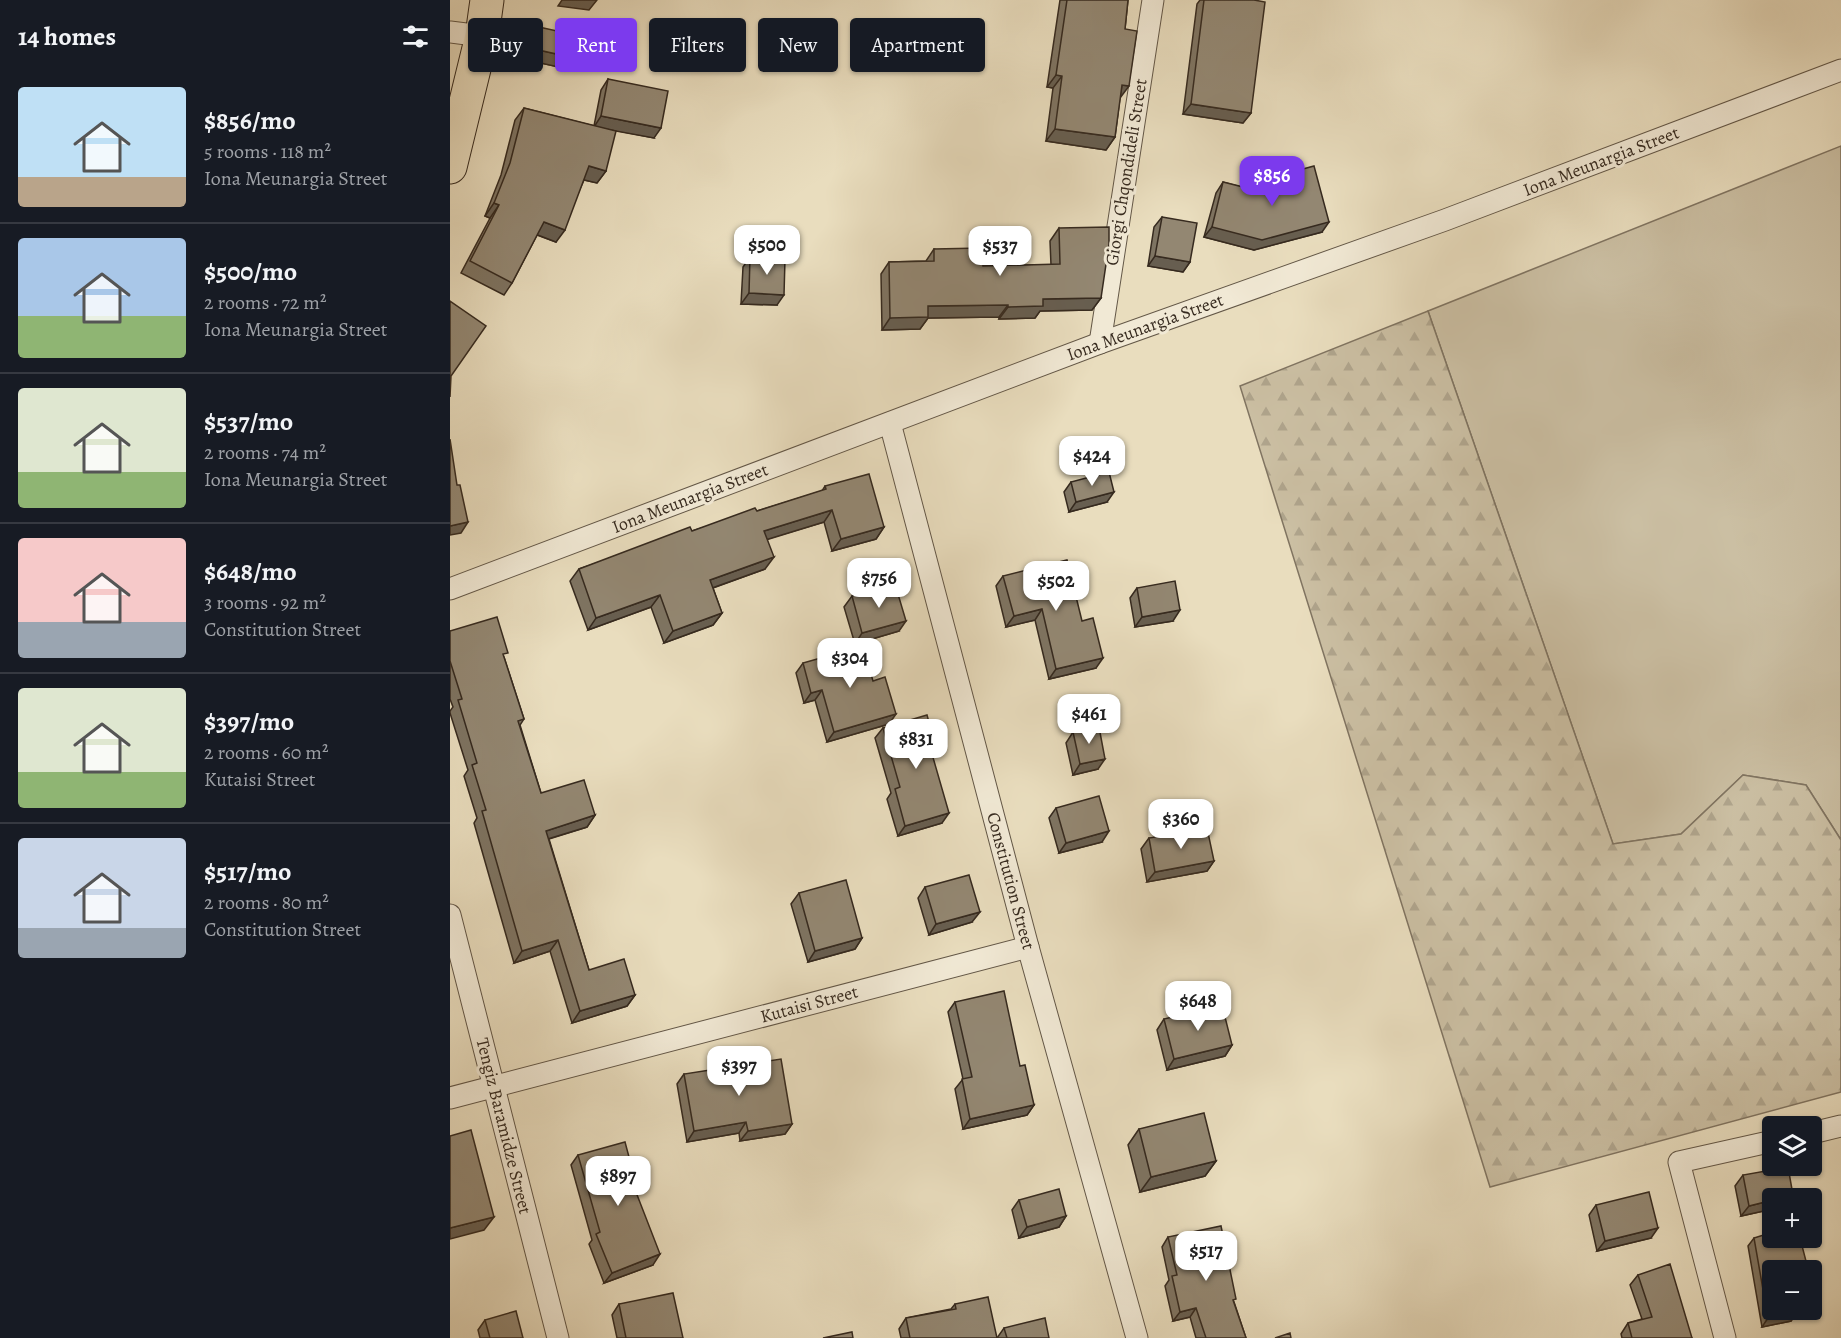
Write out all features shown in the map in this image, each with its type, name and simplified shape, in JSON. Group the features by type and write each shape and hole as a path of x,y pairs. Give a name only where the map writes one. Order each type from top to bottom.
{"highway":[{"path":"484,18 487,0"},
{"path":"450,167 473,72"}],"street":[{"name":"Giorgi Chqondideli Street","path":"1100,343 1153,0"},
{"path":"450,32 468,34"},
{"name":"Iona Meunargia Street","path":"450,589 1100,343 1445,220 1841,70"},
{"name":"Constitution Street","path":"890,423 1028,947 1137,1338"},
{"name":"Tengiz Baramidze Street","path":"450,915 558,1338"},
{"name":"Kutaisi Street","path":"450,1098 1028,947"},
{"path":"1822,1131 1841,1126"},
{"path":"1725,1338 1679,1162 1762,1143"}],"green space":[{"path":"1841,146 1841,840 1806,785 1743,775 1681,834 1613,844 1428,311"},
{"path":"1428,311 1613,844 1681,834 1743,775 1806,785 1841,840 1841,1092 1490,1187 1240,386"}],"building":[{"path":"1067,0 1128,0 1125,29 1137,31 1129,86 1122,85 1115,137 1055,129 1062,76 1056,75"},
{"path":"1204,0 1265,2 1251,113 1191,104"},
{"path":"543,28 555,31 555,54 543,51"},
{"path":"608,79 668,91 661,128 601,116"},
{"path":"524,108 616,131 606,171 589,166 565,230 544,222 512,283 470,261 499,205 494,203 510,163"},
{"path":"1314,166 1329,222 1262,240 1212,227 1223,182 1275,195 1270,178"},
{"path":"1162,217 1197,223 1190,262 1155,256"},
{"path":"1109,227 1109,244 1101,298 1043,299 1043,306 928,306 928,317 890,318 889,262 934,261 934,249 982,248 983,266 1060,264 1059,228"},
{"path":"750,257 785,259 784,295 749,293"},
{"path":"450,301 486,326 451,376 450,397"},
{"path":"450,439 457,485 460,485 468,522 450,526"},
{"path":"1109,472 1114,492 1076,502 1071,482"},
{"path":"869,474 884,527 841,539 832,510 764,531 774,557 710,580 722,613 673,631 660,595 596,618 579,569 690,527 692,531 755,508 757,511 826,489 825,486"},
{"path":"1067,560 1082,621 1093,618 1103,658 1056,669 1042,609 1014,616 1003,576"},
{"path":"1175,581 1180,610 1142,617 1137,588"},
{"path":"895,584 906,621 862,633 852,596"},
{"path":"497,617 508,653 503,654 524,719 518,721 541,793 584,780 595,815 546,831 589,970 624,959 635,995 580,1011 558,940 522,951 482,811 486,810 472,765 477,763 458,700 462,699 450,661 450,631"},
{"path":"863,646 873,681 885,677 896,714 834,732 822,690 811,693 803,663"},
{"path":"927,715 937,752 932,754 949,813 905,826 895,789 900,787 883,728"},
{"path":"1099,727 1105,759 1080,764 1073,732"},
{"path":"1099,796 1109,831 1066,843 1056,808"},
{"path":"1207,828 1214,861 1155,872 1149,838"},
{"path":"969,875 980,912 936,924 925,887"},
{"path":"846,880 862,938 815,951 799,893"},
{"path":"1004,991 1020,1066 1025,1065 1034,1105 970,1119 962,1079 972,1077 955,1002"},
{"path":"1222,1005 1232,1045 1174,1059 1164,1019"},
{"path":"781,1059 792,1124 748,1131 746,1122 694,1131 684,1074"},
{"path":"1204,1113 1216,1161 1151,1177 1139,1129"},
{"path":"471,1130 494,1217 450,1228 450,1136"},
{"path":"625,1142 637,1187 634,1187 660,1254 612,1273 596,1234 600,1232 578,1155"},
{"path":"1762,1172 1762,1176 1790,1176 1792,1188 1762,1188 1762,1203 1749,1206 1743,1175"},
{"path":"1059,1189 1066,1216 1027,1227 1019,1200"},
{"path":"1649,1192 1658,1228 1605,1241 1596,1205"},
{"path":"1221,1226 1236,1299 1233,1300 1246,1338 1206,1338 1196,1308 1180,1312 1172,1276 1177,1275 1168,1237"},
{"path":"1762,1235 1762,1248 1803,1248 1806,1260 1762,1260 1762,1284 1754,1238"},
{"path":"1670,1264 1692,1338 1632,1338 1628,1323 1652,1317 1638,1275"},
{"path":"673,1293 683,1338 626,1338 619,1304"},
{"path":"988,1297 997,1338 910,1338 906,1318 956,1309 955,1304"},
{"path":"516,1311 523,1338 490,1338 485,1320"},
{"path":"1045,1318 1049,1338 1007,1338 1004,1328"},
{"path":"852,1332 853,1338 823,1338"},
{"path":"1290,1333 1291,1338 1275,1338"}]}
